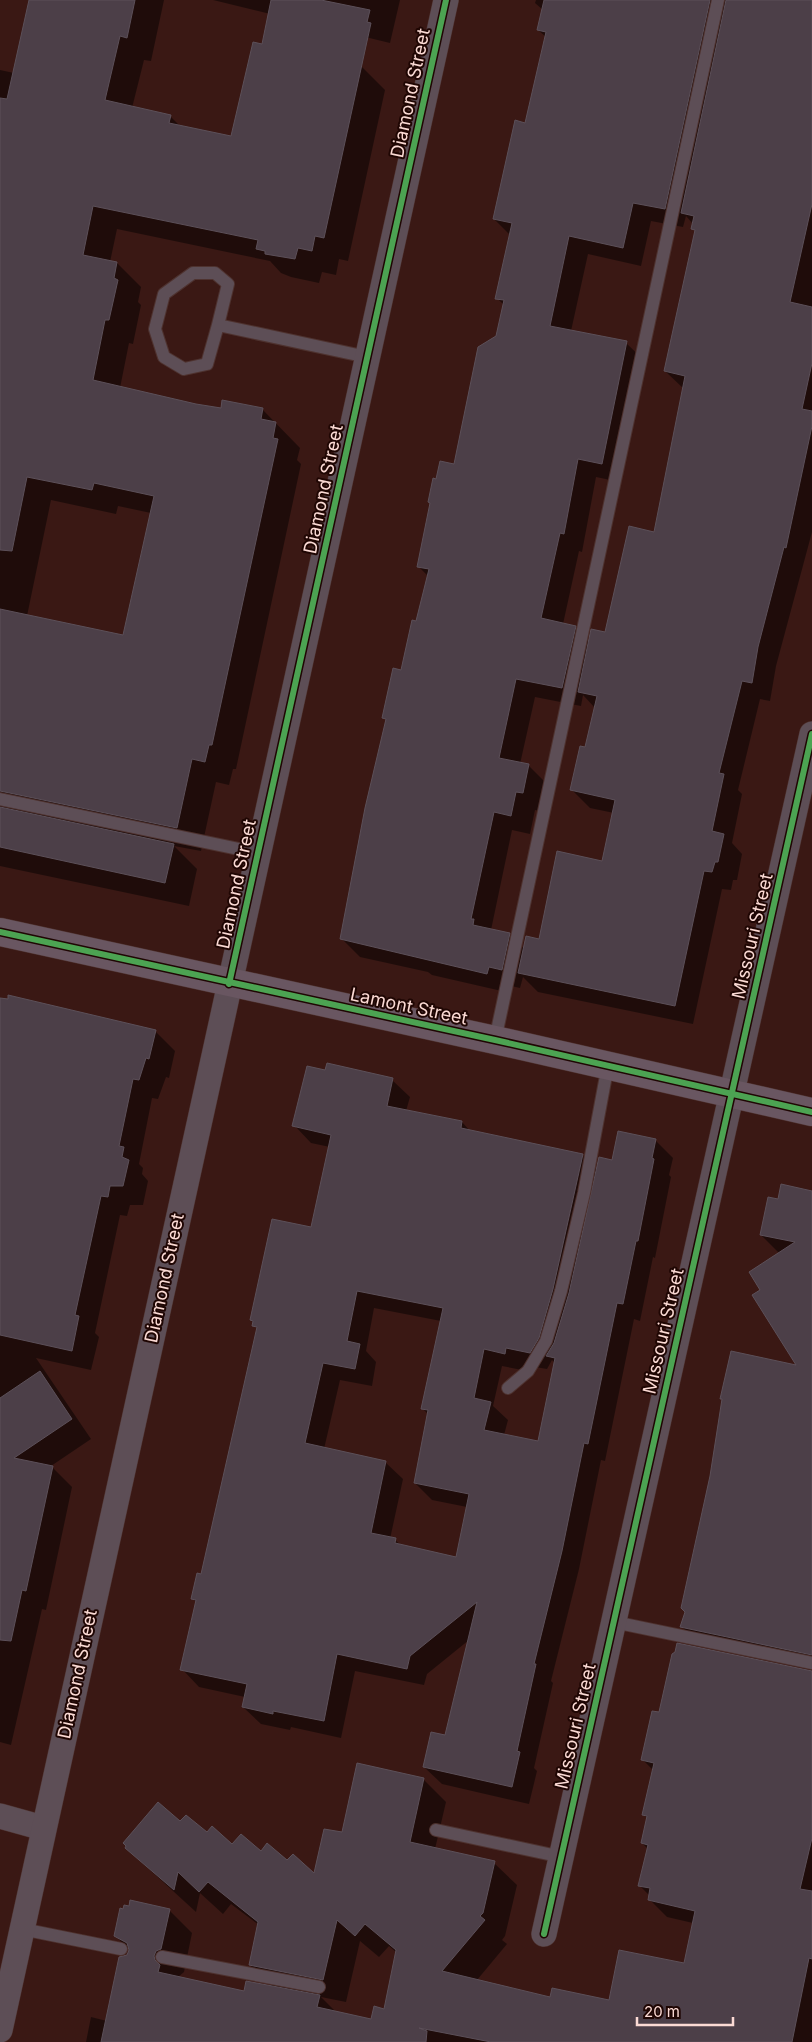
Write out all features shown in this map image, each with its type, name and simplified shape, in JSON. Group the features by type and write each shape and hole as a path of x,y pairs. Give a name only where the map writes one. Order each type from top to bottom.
{"street":[{"name":"Diamond Street","path":"0,2030 446,0"},
{"name":"Missouri Street","path":"544,1934 812,734"},
{"name":"Lamont Street","path":"0,932 229,984 732,1092 812,1112"},
{"path":"0,1816 43,1828"}],"lane":[{"path":"495,1040 718,0"},
{"path":"192,272 215,273 228,284 218,325 207,364 184,369 164,357 155,329 164,294 192,272"},
{"path":"218,325 367,358"},
{"path":"0,799 258,853"},
{"path":"508,1388 528,1371 546,1341 561,1291 584,1193 608,1065"},
{"path":"614,1622 812,1662"},
{"path":"436,1830 562,1857"},
{"path":"22,1928 121,1949"},
{"path":"162,1957 319,1987"}],"building":[{"path":"29,0 135,0 127,38 120,36 105,100 171,115 169,123 231,136 253,42 262,44 271,0 321,0 370,10 367,22 371,23 324,238 315,236 312,251 298,248 295,259 265,254 265,251 256,249 258,240 93,206 83,255 117,262 114,278 118,280 109,320 105,320 93,380 196,404 221,408 222,400 263,408 261,419 276,422 273,438 278,439 212,745 209,745 205,762 192,759 177,828 0,791 0,609 123,635 154,496 94,483 92,490 27,477 12,551 0,550 0,98 7,99"},
{"path":"544,0 710,0 665,209 633,203 623,248 569,236 550,326 627,341 602,464 578,459 564,534 560,533 541,618 576,626 562,688 516,679 499,758 529,764 523,793 516,792 511,816 494,812 471,919 474,919 473,925 510,933 502,970 489,967 487,974 340,939 365,808 386,719 382,718 393,668 401,670 412,620 416,621 429,569 417,567 433,478 436,479 440,461 454,464 478,347 496,336 504,300 495,299 512,223 493,219 515,120 525,123 546,32 537,30"},
{"path":"726,0 812,0 812,204 790,302 812,307 812,363 802,409 812,411 812,426 786,548 784,547 758,647 752,683 742,681 719,773 724,774 712,831 724,834 718,862 715,862 712,872 704,871 675,1006 518,973 526,936 539,939 557,851 602,861 615,800 570,790 580,746 585,747 597,696 578,692 591,629 605,632 629,526 654,532 685,376 664,371 695,230 691,229 694,216 681,213"},
{"path":"0,807 174,844 165,883 0,847"},
{"path":"8,995 156,1030 149,1059 146,1058 139,1080 133,1079 119,1146 124,1147 122,1157 129,1160 123,1186 110,1186 108,1197 101,1196 75,1315 79,1316 72,1351 0,1335 0,998 8,999"},
{"path":"327,1063 393,1078 387,1106 462,1121 461,1128 583,1154 553,1289 539,1338 530,1353 506,1348 505,1354 484,1349 474,1398 491,1402 484,1430 538,1441 555,1358 546,1356 554,1343 569,1293 599,1157 612,1160 618,1131 656,1139 652,1158 654,1159 638,1241 636,1241 623,1304 617,1303 588,1444 584,1443 562,1551 534,1664 536,1664 517,1751 520,1752 512,1787 423,1767 431,1732 445,1735 477,1602 410,1656 407,1669 337,1654 324,1721 273,1711 273,1714 242,1707 247,1684 180,1670 196,1600 191,1599 197,1573 201,1574 257,1327 252,1326 253,1321 250,1320 272,1219 311,1227 331,1135 292,1126 307,1066 325,1070","holes":["357,1291 443,1308 421,1409 428,1410 414,1483 469,1494 456,1557 395,1543 396,1538 371,1533 386,1461 305,1443 323,1363 355,1369 360,1344 347,1341"]},
{"path":"781,1184 812,1191 812,1655 680,1627 685,1612 681,1608 710,1476 722,1399 720,1399 731,1351 796,1365 752,1295 760,1290 749,1272 795,1242 760,1235 768,1197 778,1199"},
{"path":"40,1371 72,1419 14,1458 53,1466 26,1591 22,1590 11,1641 0,1640 0,1398"},
{"path":"677,1643 812,1671 812,1838 800,1889 812,1891 812,1959 809,1958 792,2042 491,2042 419,2028 427,2031 426,2042 101,2042 119,1957 127,1955 129,1950 127,1943 114,1936 120,1908 123,1909 124,1905 129,1906 130,1900 170,1909 161,1949 156,1951 154,1956 160,1965 158,1972 244,1991 246,1981 320,1995 317,2007 371,2019 374,2006 384,2009 396,1950 365,1924 355,1936 337,1920 323,1980 249,1965 258,1922 208,1882 199,1892 178,1872 174,1890 125,1848 126,1846 123,1843 158,1802 180,1821 186,1815 207,1832 212,1826 232,1844 241,1834 261,1851 267,1843 287,1860 293,1854 314,1873 324,1829 342,1832 357,1763 424,1778 410,1842 495,1861 483,1913 480,1916 485,1920 442,1971 550,1997 552,1988 609,2000 619,1950 684,1963 695,1911 648,1900 650,1888 638,1886 648,1845 641,1843 647,1816 642,1815 654,1763 641,1760 652,1711 659,1712 672,1654 675,1652"}],"cycle path":[{"path":"229,984 446,0"},
{"path":"544,1934 812,734"},
{"path":"0,932 495,1040 812,1112"}]}
